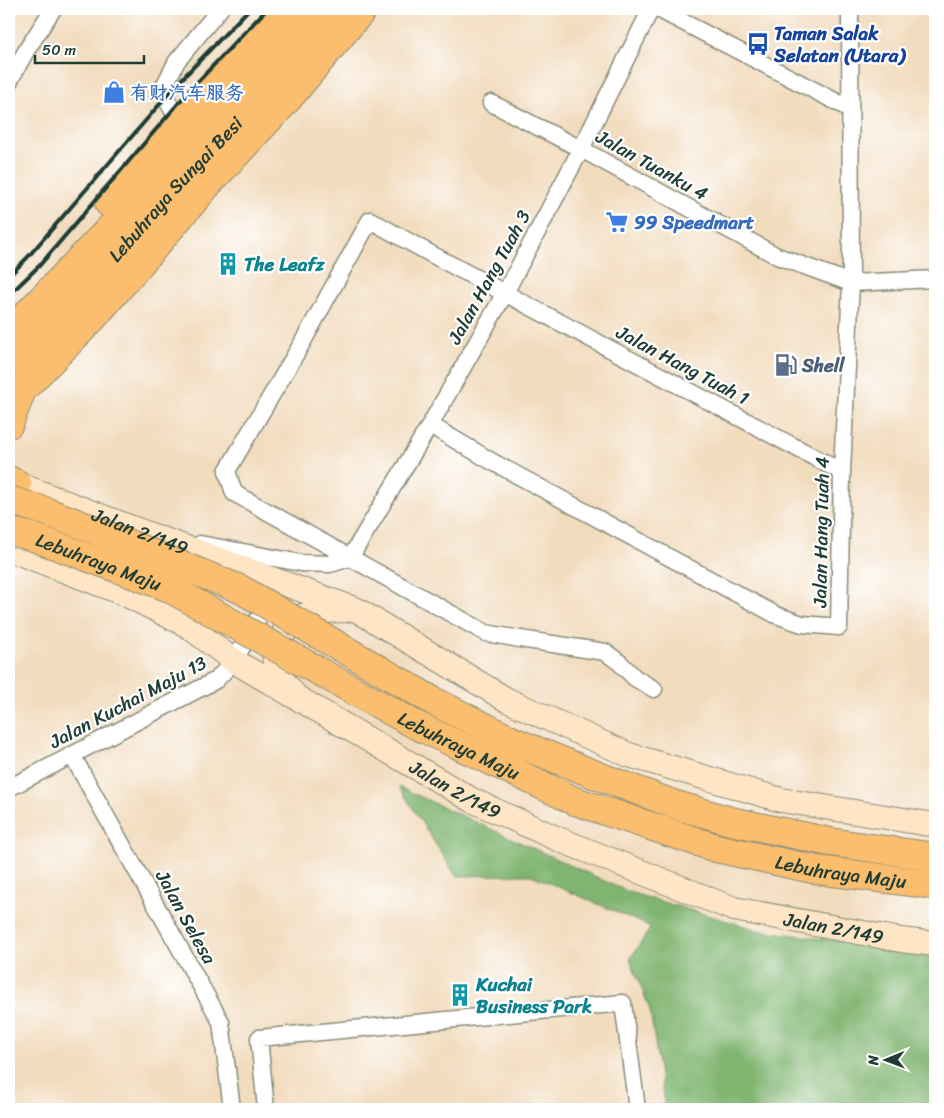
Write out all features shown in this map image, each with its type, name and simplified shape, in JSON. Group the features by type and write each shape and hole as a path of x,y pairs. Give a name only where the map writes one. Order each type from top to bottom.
{"highway":[{"path":"9,332 191,128 287,9"},
{"path":"9,317 18,300 311,9"},
{"name":"Lebuhraya Sungai Besi","path":"9,364 36,344 52,328 175,186 279,78 338,9"},
{"path":"9,424 16,395 93,318 208,183 286,101 363,9"},
{"path":"208,183 279,78"},
{"name":"Lebuhraya Maju","path":"12,488 45,511 242,590 435,702 515,742 596,775 676,805 731,821 830,842 935,857"},
{"name":"Lebuhraya Maju","path":"9,530 167,587 414,724 574,801 716,848 817,870 935,885"}],"main road":[{"name":"Jalan 2/149","path":"12,488 138,530 357,610 507,700 629,755 780,800 935,825"},
{"name":"Jalan 2/149","path":"9,548 123,592 187,625 234,661 472,800 558,839 734,909 902,940 935,944"},
{"path":"300,700 282,680 275,664 274,651 285,632 302,616 323,610 357,610"}],"street":[{"path":"9,82 53,9"},
{"path":"191,128 173,111 167,100 164,84 177,60 220,9"},
{"name":"Jalan Hang Tuah 3","path":"350,558 430,425 505,293 581,149 651,9"},
{"path":"658,9 850,109"},
{"name":"Jalan Hang Tuah 4","path":"430,425 492,461 776,615 802,624 839,627 842,472 851,283 850,9"},
{"name":"Jalan Tuanku 4","path":"490,103 581,149 776,256 851,283"},
{"name":"Jalan Hang Tuah 1","path":"350,558 234,493 227,471 301,345 370,220 842,472"},
{"path":"851,283 935,279"},
{"path":"138,530 301,563 330,564 350,558 486,633 605,652 619,662 635,678 654,689"},
{"name":"Jalan Kuchai Maju 13","path":"9,788 216,680 234,661 280,582"},
{"name":"Jalan Selesa","path":"72,755 221,1022 232,1109"},
{"path":"266,1109 259,1038 623,1003 637,1109"}],"green space":[{"path":"399,787 629,892 758,930 935,954 935,1109 665,1109 650,1010 630,959 651,927 531,875 456,876"}],"railway":[{"path":"9,276 27,258 178,83 249,9"},
{"path":"9,295 40,265 188,92 267,9"}],"place":[{"name":"Taman Salak Selatan (Utara)","path":"758,44"},
{"name":"有财汽车服务","path":"114,92"},
{"name":"99 Speedmart","path":"617,222"},
{"name":"The Leafz","path":"228,264"},
{"name":"Shell","path":"786,365"},
{"name":"Kuchai Business Park","path":"460,995"}]}
